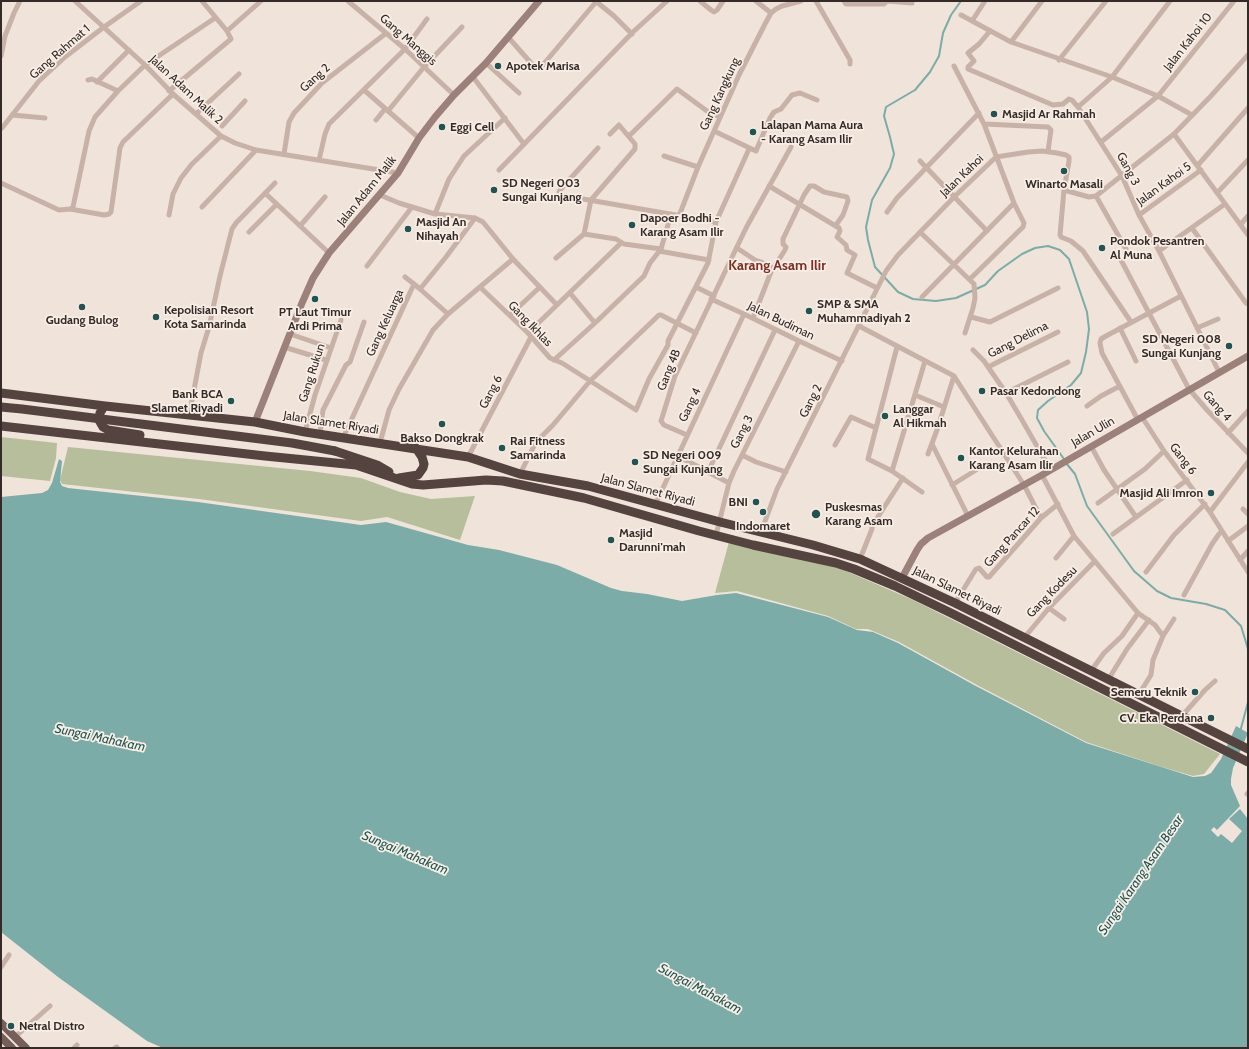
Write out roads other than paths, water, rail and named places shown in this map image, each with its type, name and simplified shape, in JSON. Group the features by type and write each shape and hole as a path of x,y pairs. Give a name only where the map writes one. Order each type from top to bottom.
{"highway":[{"name":"Jalan Slamet Riyadi","path":"1,393 189,416 255,422 305,432 468,457 520,474 588,486 704,518 813,544 860,559 955,602 1024,638 1139,694 1181,717 1248,749"},
{"path":"106,406 100,413 99,420 100,424 108,430 185,441 194,443 201,448"},
{"name":"Jalan Slamet Riyadi","path":"1,407 285,442 335,451 378,465 396,478"},
{"name":"Jalan Slamet Riyadi","path":"1,426 356,465 412,484 423,485 486,480 503,481 584,498 699,531 836,563 895,586 1216,745 1245,761"},
{"path":"396,478 418,475 423,468 424,464 422,457 416,448"},
{"path":"699,531 704,518"},
{"path":"971,623 976,613"}],"main road":[{"path":"1,1023 26,1048"},
{"path":"1,1037 12,1048"}],"street":[{"path":"1,56 6,36 20,1"},
{"name":"Jalan Adam Malik 2","path":"75,1 145,65 171,92 196,114 235,143 256,150 398,173"},
{"name":"Gang Rahmat 1","path":"2,128 39,81 104,27 141,1"},
{"path":"1,184 59,210 70,209 104,215 109,214 111,212 122,142 171,92 232,38 202,1"},
{"path":"227,31 261,1"},
{"name":"Gang Manggis","path":"348,1 385,34 405,49 454,95"},
{"name":"Jalan Adam Malik","path":"255,422 313,278 329,253 398,173 419,138 435,116 486,64 539,1"},
{"path":"499,170 632,34 667,1"},
{"path":"700,1 714,12 723,1"},
{"path":"756,1 771,13 782,6 801,1"},
{"path":"816,1 850,60 850,64"},
{"path":"844,1 846,4 886,2 912,3"},
{"path":"972,21 985,1"},
{"path":"1011,42 1042,1"},
{"path":"1059,60 1106,1"},
{"path":"990,31 979,44 969,52 974,61 968,67 970,70 1053,105 1063,104 1069,99 1072,100 1078,107 1112,77 1170,1"},
{"name":"Jalan Kahoi 10","path":"1101,142 1158,96 1234,1"},
{"path":"508,37 531,63 538,68 542,66 596,3 599,3 632,34"},
{"name":"Gang Kangkung","path":"679,216 698,167 739,75 771,13"},
{"path":"961,15 1011,42 1059,60 1112,77 1158,96 1192,115"},
{"path":"70,209 75,204 91,125 95,117 118,91 145,65 215,18"},
{"path":"319,160 329,124 405,49 427,19"},
{"path":"376,120 387,110 424,67 462,27"},
{"name":"Gang 2","path":"284,154 289,122 294,114 322,83 385,34"},
{"path":"97,82 129,50"},
{"path":"1064,190 1090,197 1096,196 1174,134 1248,55"},
{"path":"486,64 519,93"},
{"path":"954,66 984,124 1024,225 972,282"},
{"path":"196,114 239,74"},
{"path":"472,77 524,144"},
{"path":"88,80 92,80 118,91"},
{"path":"629,136 677,89 707,111 720,117"},
{"path":"364,90 419,138"},
{"path":"714,131 756,151 770,118 774,112 783,107 792,95 800,93 817,100"},
{"path":"169,215 173,194 181,178 245,101"},
{"name":"Gang 3","path":"1078,107 1122,176 1139,215 1159,251 1219,372"},
{"path":"1198,165 1248,108"},
{"path":"887,212 897,198 979,113"},
{"path":"12,115 45,118"},
{"path":"435,214 449,179 464,156 505,118"},
{"path":"984,124 1048,127 1051,130 1048,151"},
{"path":"556,258 584,234 591,200 635,149 635,144 619,125 610,134"},
{"path":"1174,134 1248,234"},
{"name":"Gang 4B","path":"687,435 664,425 661,421 675,376 749,222 791,147"},
{"path":"598,148 559,192 560,195 716,222"},
{"path":"677,324 708,260 716,222 749,148"},
{"path":"202,207 256,150"},
{"name":"Jalan Kahoi","path":"882,279 898,255 954,197 996,157 1028,152 1048,151 1069,157 1060,235 1061,237 1071,241 1083,251 1131,322"},
{"path":"664,156 698,167"},
{"path":"1217,193 1248,160"},
{"path":"920,161 987,231"},
{"name":"Jalan Kahoi 5","path":"1139,215 1201,170"},
{"path":"189,416 201,353 209,327 232,229 275,183"},
{"path":"769,186 836,225 840,230 837,237 846,245 847,250 855,255 847,273 877,288"},
{"path":"754,318 773,269 785,250 786,247 783,244 783,239 808,188 812,186 824,192 846,196 848,198 843,215 836,225"},
{"path":"265,193 329,253"},
{"path":"380,195 435,214 475,218 483,222 513,260 557,305"},
{"path":"1096,196 1126,249"},
{"path":"300,226 325,197"},
{"path":"922,297 1014,203"},
{"path":"249,232 277,204"},
{"path":"1159,251 1225,204"},
{"path":"367,266 412,207"},
{"path":"554,360 644,276 650,263 660,250 671,214"},
{"path":"1241,224 1248,216"},
{"name":"Gang Keluarga","path":"343,438 414,284 420,289 475,218"},
{"path":"1192,228 1248,304"},
{"path":"920,232 972,282 975,298 971,317 965,333"},
{"path":"584,234 616,239 621,243 708,260"},
{"name":"Gang 6","path":"468,457 530,335 557,305 621,243"},
{"path":"737,248 755,260 773,269"},
{"path":"380,443 388,414 399,389 433,330 448,314 513,260"},
{"name":"Gang 4","path":"1121,260 1189,389 1248,453"},
{"path":"405,277 414,284"},
{"name":"Gang 2","path":"761,532 777,489 882,279"},
{"name":"Gang Ikhlas","path":"480,287 530,335 550,358 562,362 636,410 649,379 668,345 668,341 677,324"},
{"path":"510,315 540,287"},
{"name":"Jalan Budiman","path":"696,287 712,298 775,330 842,361"},
{"path":"971,317 990,322 1058,288"},
{"path":"420,289 448,314"},
{"path":"570,293 595,323"},
{"path":"1136,361 1120,328 1181,296"},
{"name":"Gang 4","path":"655,505 744,314"},
{"path":"520,474 536,442 553,425 590,381 659,315 696,333"},
{"path":"1198,328 1218,318"},
{"name":"Gang Rukun","path":"305,432 315,395 340,320"},
{"path":"320,434 323,410 346,365 350,362 364,322"},
{"path":"859,326 954,376 1024,484 1041,518"},
{"name":"Gang 6","path":"1120,328 1101,339 1100,343 1102,353 1140,418 1210,512 1248,572"},
{"path":"708,472 775,330"},
{"name":"Gang Delima","path":"988,367 1058,332"},
{"path":"290,334 330,348"},
{"name":"Gang 3","path":"716,535 729,483 798,341"},
{"path":"284,347 326,360"},
{"path":"897,347 868,459 892,471 922,492"},
{"path":"972,350 988,367 1006,393 1050,469"},
{"name":"Jalan Ulin","path":"902,578 921,544 928,538 1042,475 1248,356"},
{"path":"892,471 925,361"},
{"path":"1006,393 1068,362"},
{"path":"928,454 954,376"},
{"path":"1087,406 1101,396 1120,386"},
{"path":"915,395 944,407"},
{"path":"1228,433 1248,411"},
{"path":"835,445 851,417 876,428"},
{"path":"932,444 968,516"},
{"path":"1091,446 1117,490 1136,517"},
{"path":"1098,503 1145,469 1164,451"},
{"path":"742,455 756,462 786,472"},
{"path":"678,456 729,483"},
{"path":"1210,512 1248,462"},
{"path":"952,485 976,470"},
{"path":"1042,475 1074,536 1138,613 1155,625 1163,636"},
{"path":"860,559 872,526 903,478"},
{"path":"1113,534 1187,480"},
{"name":"Gang Pancar 12","path":"955,602 976,569 979,568 987,577 990,577 1041,518 1058,504"},
{"path":"1146,572 1174,535 1204,504"},
{"path":"1244,508 1248,514"},
{"path":"1228,541 1248,526"},
{"path":"1184,595 1212,544 1222,531"},
{"path":"1056,558 1074,536"},
{"path":"1240,560 1248,551"},
{"name":"Gang Kodesu","path":"1024,638 1049,608 1095,561"},
{"path":"1049,608 1064,619"},
{"path":"1091,671 1104,653 1122,636 1138,613"},
{"path":"1139,694 1151,675 1153,660 1163,636 1174,619"},
{"path":"1108,680 1127,649 1149,620"},
{"path":"1181,717 1205,690 1215,682"},
{"path":"1,968 9,955"},
{"path":"15,1037 50,1006"}],"water":[{"name":"Sungai Mahakam","path":"59,459 62,461 60,482 62,486 68,488 198,502 361,525 386,522 468,545 499,550 557,565 611,588 622,591 682,601 736,593 828,617 857,630 873,632 898,643 974,685 1086,743 1193,777 1205,776 1211,773 1221,759 1236,726 1248,733 1233,768 1231,779 1231,785 1240,806 1217,830 1214,827 1211,830 1218,837 1221,834 1232,843 1242,831 1229,819 1240,809 1248,819 1248,1048 163,1048 147,1041 58,977 1,932 1,497 42,493 48,490 52,483"}],"waterway":[{"name":"Sungai Karang Asam Besar","path":"961,1 951,15 943,33 939,56 930,72 915,90 886,107 884,116 894,154 890,168 872,200 866,227 868,240 875,267 898,292 913,299 936,301 956,298 985,285 998,271 1022,254 1035,248 1048,246 1060,250 1069,259 1087,312 1089,329 1086,352 1081,373 1071,385 1038,410 1037,418 1044,431 1064,459"},
{"name":"Sungai Karang Asam Besar","path":"1066,463 1075,474 1087,506 1134,571 1157,591 1171,598 1206,604 1225,610 1241,626 1248,649"},
{"name":"Sungai Karang Asam Besar","path":"1240,732 1248,702"}],"place":[{"name":"Apotek Marisa","path":"498,66"},
{"name":"Masjid Ar Rahmah","path":"994,114"},
{"name":"Eggi Cell","path":"442,127"},
{"name":"Lalapan Mama Aura - Karang Asam Ilir","path":"753,132"},
{"name":"Winarto Masali","path":"1064,171"},
{"name":"SD Negeri 003 Sungai Kunjang","path":"494,190"},
{"name":"Dapoer Bodhi - Karang Asam Ilir","path":"632,225"},
{"name":"Masjid An Nihayah","path":"408,229"},
{"name":"Pondok Pesantren Al Muna","path":"1102,248"},
{"name":"PT Laut Timur Ardi Prima","path":"315,299"},
{"name":"Gudang Bulog","path":"82,307"},
{"name":"SMP & SMA Muhammadiyah 2","path":"809,311"},
{"name":"Kepolisian Resort Kota Samarinda","path":"156,317"},
{"name":"SD Negeri 008 Sungai Kunjang","path":"1229,346"},
{"name":"Pasar Kedondong","path":"982,391"},
{"name":"Bank BCA Slamet Riyadi","path":"231,401"},
{"name":"Langgar Al Hikmah","path":"885,416"},
{"name":"Bakso Dongkrak","path":"442,424"},
{"name":"Rai Fitness Samarinda","path":"502,448"},
{"name":"Kantor Kelurahan Karang Asam Ilir","path":"961,458"},
{"name":"SD Negeri 009 Sungai Kunjang","path":"635,462"},
{"name":"Masjid Ali Imron","path":"1211,493"},
{"name":"BNI","path":"756,502"},
{"name":"Indomaret","path":"763,512"},
{"name":"Puskesmas Karang Asam","path":"816,514"},
{"name":"Masjid Darunni'mah","path":"611,540"},
{"name":"Semeru Teknik","path":"1195,692"},
{"name":"CV. Eka Perdana","path":"1211,718"},
{"name":"Netral Distro","path":"11,1026"}],"district":[{"name":"Karang Asam Ilir","path":"777,266"}]}
